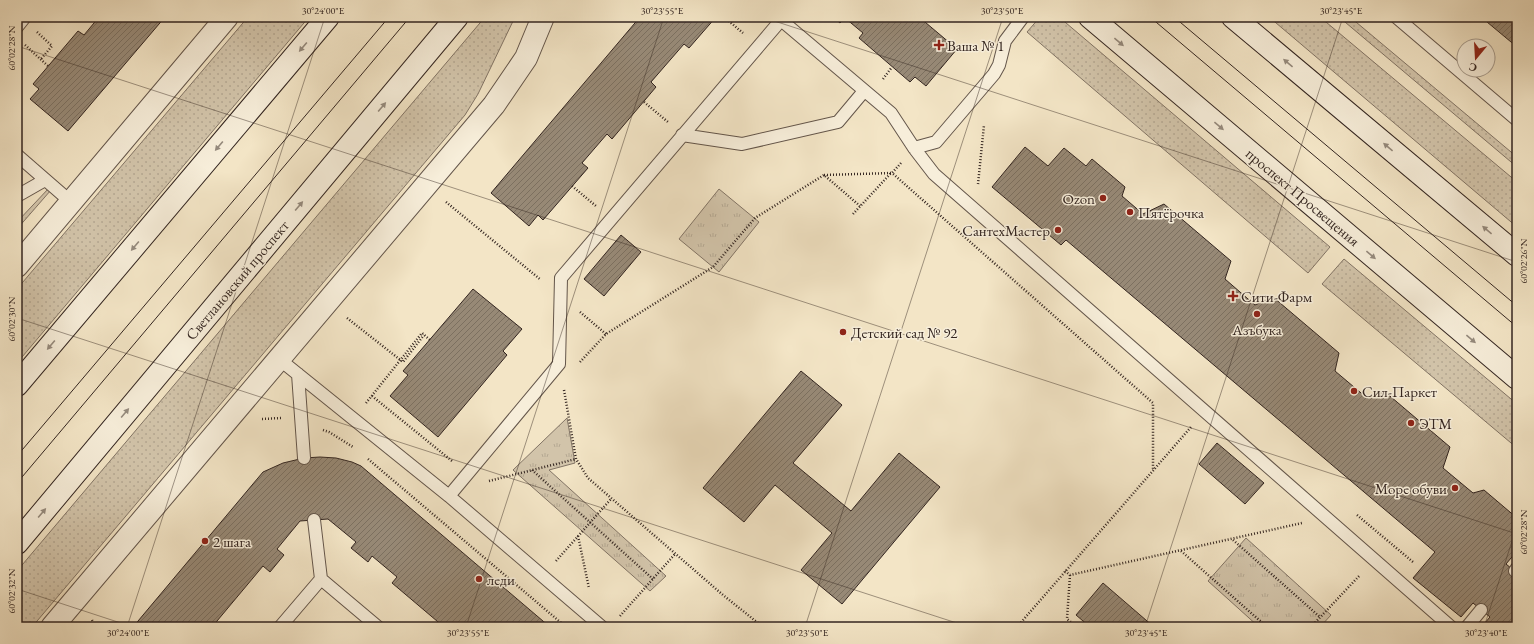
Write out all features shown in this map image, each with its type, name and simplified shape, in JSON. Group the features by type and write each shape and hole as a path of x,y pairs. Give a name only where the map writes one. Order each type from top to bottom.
{"main road":[{"path":"17,266 227,17"},
{"path":"17,385 328,17"},
{"name":"Светлановский проспект","path":"17,543 457,17"},
{"path":"52,627 494,105 526,58 543,17"},
{"name":"проспект Просвещения","path":"1090,17 1517,378"},
{"path":"1233,17 1517,255"}],"lane":[{"path":"914,148 936,142 994,74 1005,41 1024,17"},
{"path":"1396,17 1517,120"},
{"path":"450,496 559,364 561,278 781,20 891,113 914,148 934,174 1451,627"},
{"path":"683,135 742,144 838,122 864,91"},
{"path":"17,155 71,202"},
{"path":"17,196 45,180"},
{"path":"279,359 450,496 602,627"},
{"path":"298,374 304,458"},
{"path":"314,520 321,580 378,627"},
{"path":"280,627 321,580"},
{"path":"1467,627 1481,610"}],"path":[{"path":"724,17 758,46"},
{"path":"22,21 52,46 41,59"},
{"path":"22,42 48,66"},
{"path":"644,102 683,135"},
{"path":"977,189 984,125"},
{"path":"853,214 914,148"},
{"path":"577,366 606,334 713,267 755,218 824,175 892,173 1153,403 1153,469"},
{"path":"824,175 860,206"},
{"path":"572,186 611,219"},
{"path":"444,200 606,334"},
{"path":"345,316 403,362 424,335 430,340"},
{"path":"353,419 400,360"},
{"path":"559,364 576,459 588,478 762,627"},
{"path":"372,396 468,473"},
{"path":"1017,627 1204,412"},
{"path":"260,419 283,418 301,423 328,432 354,448"},
{"path":"366,458 566,627"},
{"path":"482,483 576,459"},
{"path":"532,470 653,579"},
{"path":"553,564 611,499"},
{"path":"1070,575 1326,518"},
{"path":"578,535 591,594"},
{"path":"1232,539 1320,617"},
{"path":"1181,551 1267,627"},
{"path":"617,619 675,554"},
{"path":"1311,627 1374,560"},
{"path":"1065,571 1070,575"},
{"path":"1070,575 1067,619 1077,627"},
{"path":"92,619 96,627"}],"green space":[{"path":"248,17 309,17 17,363 17,289"},
{"path":"485,17 515,17 478,94 465,115 32,627 17,627 17,571"},
{"path":"1040,17 1059,17 1330,247 1308,273 1027,32"},
{"path":"1269,17 1320,17 1517,182 1517,227"},
{"path":"1339,17 1350,17 1517,157 1517,167"},
{"path":"49,188 51,190 17,229 17,222"},
{"path":"719,189 759,222 719,272 679,239"},
{"path":"1344,259 1517,404 1517,448 1322,284"},
{"path":"567,418 575,463 549,470 666,576 650,591 513,470"},
{"path":"1246,538 1331,615 1320,627 1259,627 1208,581"}],"building":[{"path":"99,17 165,17 68,131 30,99 39,89 33,84 78,31 84,35"},
{"path":"640,17 716,17 689,48 684,44 651,82 656,87 612,139 607,134 582,163 588,168 543,220 538,215 529,226 491,193"},
{"path":"833,17 919,17 957,49 926,86 915,77 910,82 859,38 863,33 845,18 840,23"},
{"path":"1481,17 1517,17 1517,47"},
{"path":"1025,147 1048,166 1064,148 1086,166 1092,159 1125,187 1122,196 1143,214 1164,204 1231,261 1225,279 1255,305 1273,297 1339,353 1335,371 1367,398 1384,391 1450,447 1443,468 1473,493 1484,490 1517,518 1517,551 1506,564 1517,573 1517,627 1488,627 1484,624 1490,617 1473,603 1461,617 1413,578 1435,552 1066,240 1061,245 992,187"},
{"path":"621,235 641,252 604,296 584,279"},
{"path":"473,289 522,329 503,351 507,355 438,437 390,396 408,375 403,371"},
{"path":"801,371 842,405 793,463 851,511 899,453 940,487 842,604 801,570 832,533 775,485 744,522 703,488"},
{"path":"1217,443 1264,483 1245,504 1199,464"},
{"path":"304,458 336,458 361,466 550,627 444,627 392,583 397,577 372,556 368,562 351,548 356,542 328,519 300,521 277,549 284,555 270,572 263,566 212,627 133,627 263,472 283,463"},
{"path":"1103,583 1154,627 1090,627 1076,615"}],"tram line":[{"path":"17,456 389,17"},
{"path":"17,483 410,17"},
{"path":"1150,17 1517,327"},
{"path":"1174,17 1517,306"}],"place":[{"name":"Ваша № 1","path":"939,45"},
{"name":"Ozon","path":"1103,198"},
{"name":"Пятёрочка","path":"1130,212"},
{"name":"СантехМастер","path":"1058,230"},
{"name":"Сити-Фарм","path":"1233,296"},
{"name":"Азъбука","path":"1257,314"},
{"name":"Детский сад № 92","path":"843,332"},
{"name":"Сил-Паркет","path":"1354,391"},
{"name":"ЭТМ","path":"1411,423"},
{"name":"Море обуви","path":"1455,488"},
{"name":"2 шага","path":"205,541"},
{"name":"леди","path":"479,579"}]}
